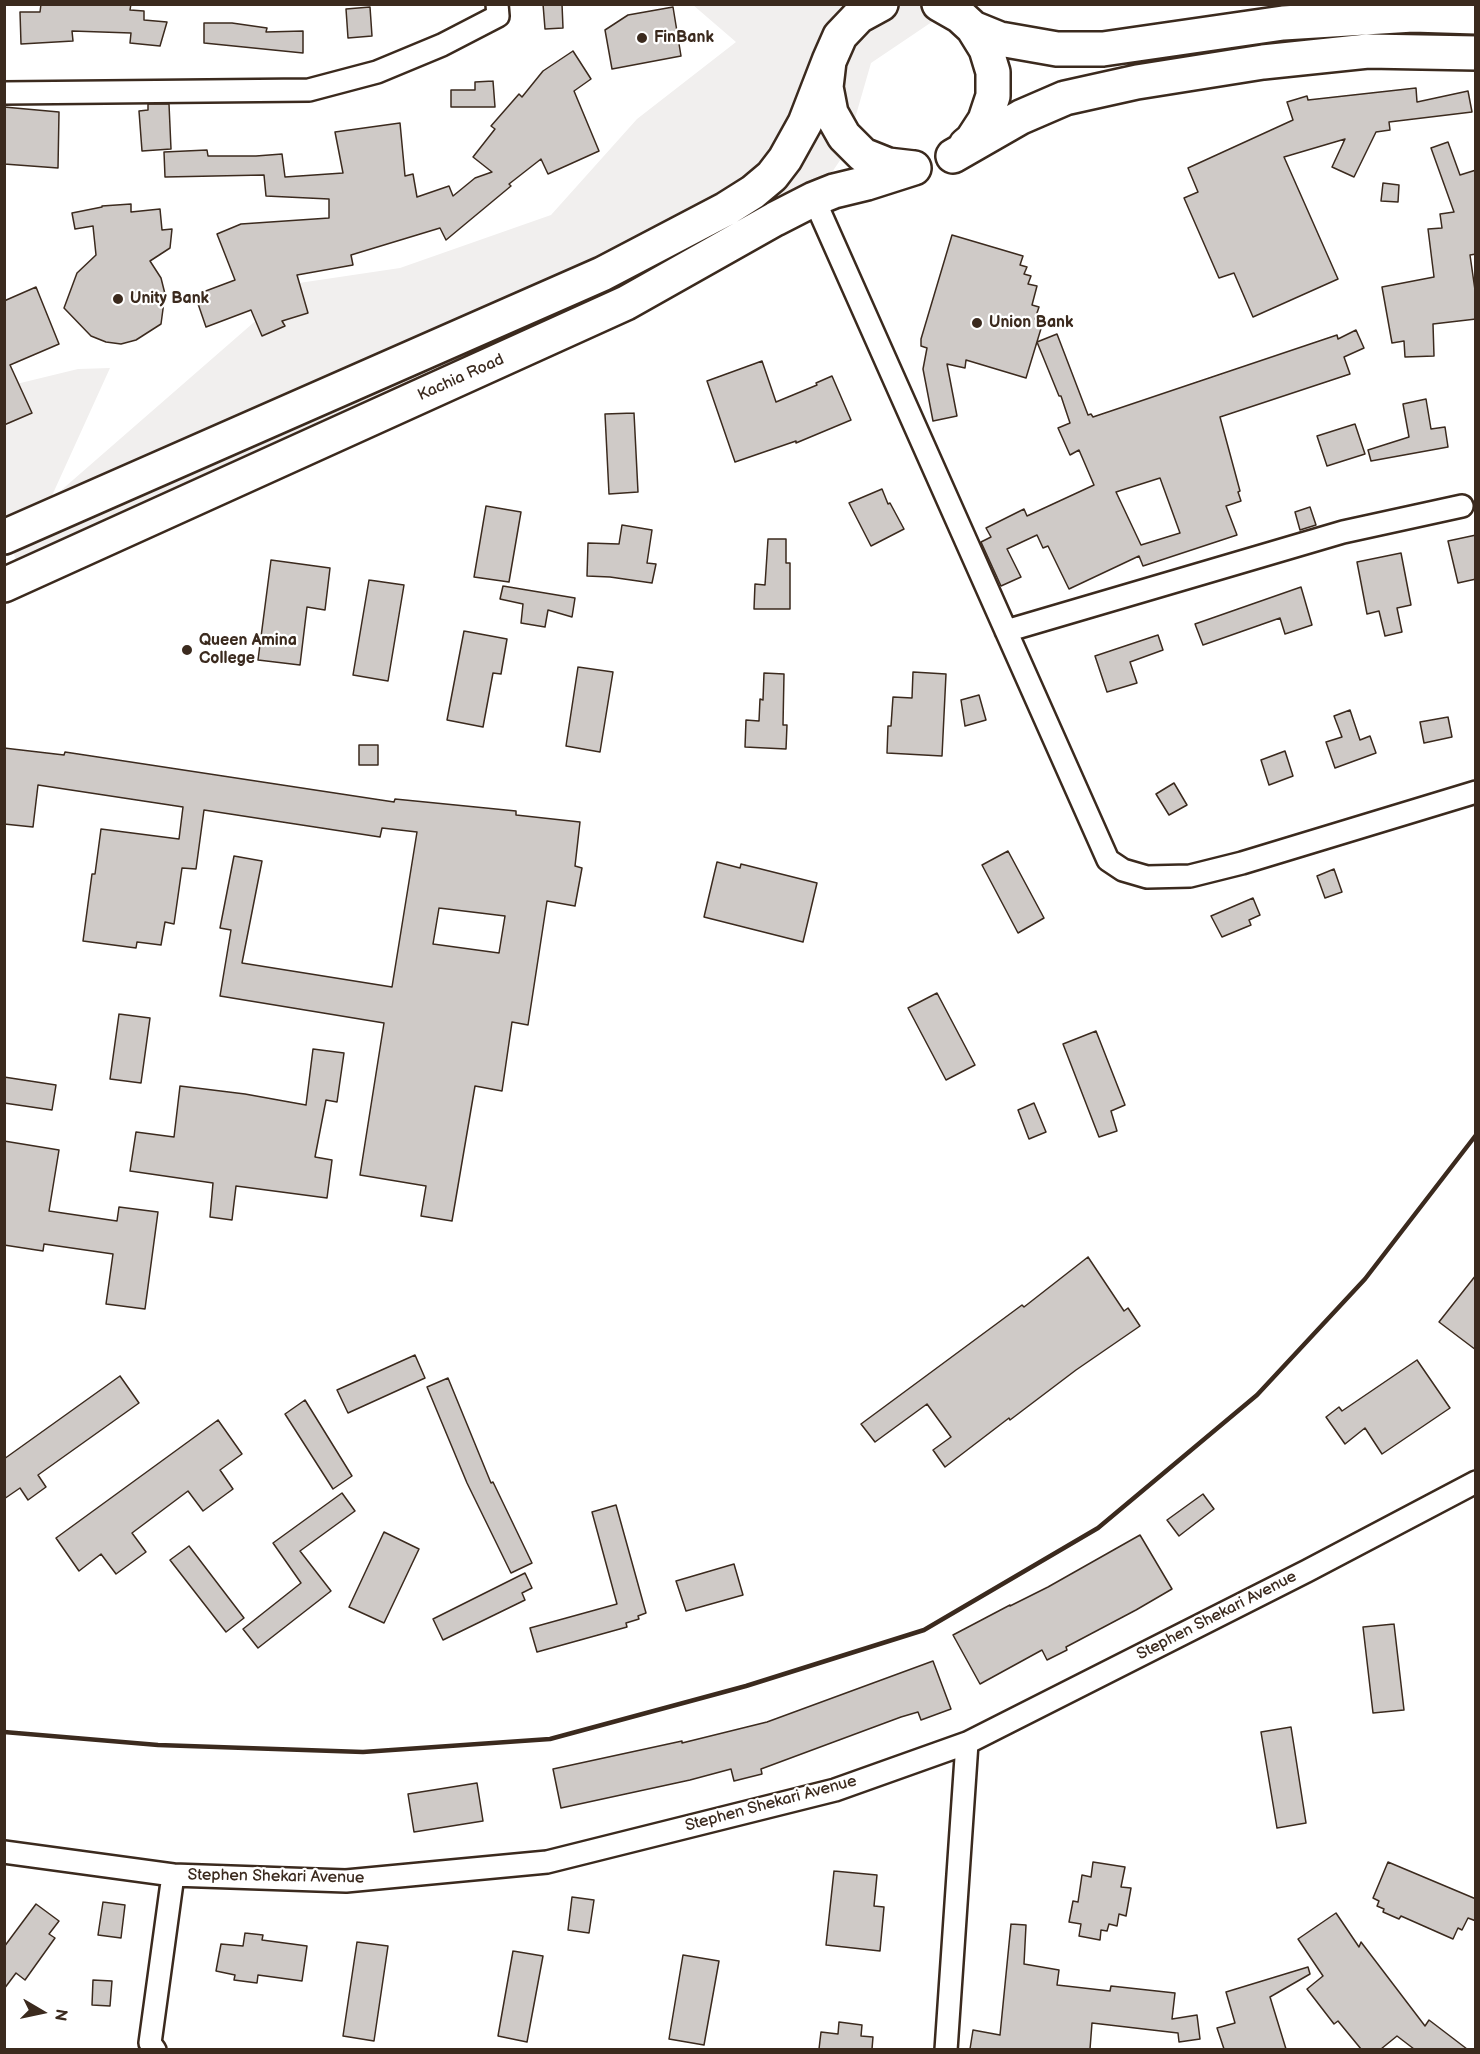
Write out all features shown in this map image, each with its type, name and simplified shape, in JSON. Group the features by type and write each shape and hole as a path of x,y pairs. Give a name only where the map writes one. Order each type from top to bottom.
{"main road":[{"path":"4,537 602,274 726,209 772,176 785,159 805,123 840,36 859,16 881,4"},
{"path":"939,4 960,16 973,28 986,49 993,72 993,96 985,120 972,140 953,156"},
{"path":"973,28 1000,39 1057,49 1103,49 1283,23 1365,20 1413,15 1476,17"},
{"path":"953,156 1021,117 1065,98 1137,82 1263,62 1368,51 1476,53"},
{"path":"829,61 826,87 831,113 844,136 864,155 888,165 914,168"},
{"name":"Kachia Road","path":"4,585 626,303 814,199 834,191 934,164 953,156"}],"street":[{"path":"4,93 309,90 377,72 442,45 498,16 497,4"},
{"path":"1365,20 1403,4"},
{"path":"814,199 1108,860 1123,870 1147,877 1190,876 1242,863 1476,792"},
{"path":"1006,631 1343,532 1462,506"},
{"name":"Stephen Shekari Avenue","path":"4,1852 173,1875 346,1881 548,1862 835,1790 967,1743 1307,1571 1476,1482"},
{"path":"946,2049 967,1743"},
{"path":"155,2049 150,2043 173,1875"}],"shaded area":[{"path":"693,5 957,5 871,63 845,153 799,221 20,572 5,528 4,387 78,369 110,368 50,500 299,283 400,268 551,215 637,119 736,42"}],"building":[{"path":"41,4 131,4 130,10 144,11 144,20 167,22 160,46 130,43 131,33 72,31 73,41 21,44 20,12 40,12"},
{"path":"543,4 562,4 563,28 545,29"},
{"path":"370,7 372,36 348,38 346,9"},
{"name":"FinBank","path":"673,7 681,56 612,69 605,30 628,15"},
{"path":"204,23 232,23 267,28 266,32 303,31 303,53 204,43"},
{"path":"573,51 591,79 574,91 599,151 548,174 541,159 446,240 440,228 351,255 353,265 297,275 308,313 282,321 285,326 262,336 251,310 206,327 195,295 235,280 217,234 241,224 329,218 329,199 266,196 264,175 165,177 164,152 207,150 208,156 282,154 285,177 343,173 335,132 400,123 405,176 413,174 417,197 449,186 453,196 475,178 492,172 473,157 495,129 491,126 519,94 522,97 543,71"},
{"path":"493,81 495,107 451,107 451,90 475,90 475,82"},
{"path":"1416,88 1417,102 1468,91 1472,112 1389,122 1390,130 1376,132 1354,177 1332,167 1345,139 1284,157 1338,279 1253,317 1234,273 1219,278 1184,198 1198,192 1188,168 1293,120 1287,102 1307,96 1308,100"},
{"path":"148,104 169,104 171,149 142,151 139,111 148,110"},
{"path":"4,107 59,112 58,168 4,164"},
{"path":"1448,142 1460,175 1476,170 1476,254 1470,255 1476,297 1476,319 1433,324 1434,356 1405,357 1404,341 1392,343 1382,287 1434,277 1428,229 1442,228 1440,214 1454,212 1431,148"},
{"path":"1383,183 1399,185 1398,202 1381,201"},
{"name":"Unity Bank","path":"131,204 131,212 160,209 162,230 172,229 170,248 150,261 161,278 165,294 161,324 136,340 121,344 106,342 91,336 64,308 77,273 96,255 93,226 75,229 72,213 102,206"},
{"path":"952,235 1023,256 1020,265 1027,267 1024,274 1031,276 1028,284 1037,286 1032,305 1039,307 1035,319 1043,322 1026,378 966,360 965,368 947,364 957,416 933,421 923,369 927,348 921,346 921,339"},
{"path":"36,287 59,344 10,365 32,413 4,425 4,301"},
{"path":"1356,330 1364,348 1344,357 1350,374 1220,417 1240,491 1238,492 1241,501 1226,506 1237,535 1143,566 1139,556 1069,589 1048,546 1043,548 1037,535 1007,549 1021,577 1001,586 981,542 991,537 986,528 1024,509 1027,516 1094,485 1079,450 1070,455 1058,428 1070,423 1061,396 1059,396 1037,342 1057,334 1088,415 1091,414 1093,417 1337,335 1338,339","holes":["1160,478 1180,533 1141,545 1116,492"]},
{"path":"762,361 776,402 817,385 816,383 832,376 851,420 796,443 796,441 735,462 707,381"},
{"path":"1426,399 1431,429 1445,427 1448,447 1371,461 1368,450 1409,437 1403,404"},
{"path":"634,413 638,492 609,494 605,414"},
{"path":"1355,424 1365,454 1327,466 1317,436"},
{"path":"882,489 888,504 890,503 904,529 871,546 849,503"},
{"path":"486,506 521,512 509,582 474,577"},
{"path":"1310,507 1316,525 1300,530 1295,512"},
{"path":"622,525 652,530 647,563 656,564 652,583 587,576 588,543 619,544"},
{"path":"1476,535 1476,579 1458,583 1448,541"},
{"path":"768,539 786,539 786,563 790,563 790,609 754,609 755,584 765,585"},
{"path":"1401,553 1411,605 1397,608 1402,632 1385,636 1379,611 1367,614 1357,562"},
{"path":"271,560 330,568 325,610 307,607 300,665 258,660"},
{"path":"369,580 404,585 388,681 353,675"},
{"path":"503,586 575,598 572,617 548,610 545,627 521,623 523,604 500,599"},
{"path":"1301,587 1312,625 1285,634 1280,618 1203,645 1195,624"},
{"path":"464,631 507,639 501,674 493,673 483,727 447,720"},
{"path":"1158,635 1163,650 1130,662 1137,683 1107,692 1095,656"},
{"path":"578,667 613,672 600,752 566,746"},
{"path":"913,672 946,674 942,756 887,753 888,726 891,726 893,697 912,698"},
{"path":"764,673 784,674 783,725 787,725 786,749 745,747 746,720 759,721 760,699 763,700"},
{"path":"979,695 986,720 965,726 961,700"},
{"path":"1350,710 1360,740 1370,736 1376,753 1335,768 1326,742 1342,737 1334,716"},
{"path":"1448,717 1452,737 1424,743 1420,722"},
{"path":"359,745 378,745 378,765 359,765"},
{"path":"4,748 64,755 65,752 394,802 395,799 516,811 516,815 580,822 575,866 582,868 575,906 547,901 528,1025 512,1022 502,1091 475,1086 452,1221 421,1216 426,1186 360,1175 384,1023 220,996 231,930 220,928 234,856 262,861 242,963 392,987 417,832 382,828 380,837 204,810 196,869 182,868 174,924 165,922 161,945 137,942 136,948 83,941 101,829 179,839 183,807 38,785 33,827 4,824","holes":["439,908 505,916 499,953 433,944"]},
{"path":"1285,751 1293,776 1269,785 1261,760"},
{"path":"1174,783 1187,805 1169,815 1156,794"},
{"path":"1008,851 1044,918 1018,933 982,865"},
{"path":"717,862 740,868 741,864 817,883 803,942 704,917"},
{"path":"1334,869 1342,892 1325,898 1317,876"},
{"path":"1253,898 1260,915 1249,920 1251,925 1222,937 1211,916"},
{"path":"937,993 975,1065 946,1080 908,1008"},
{"path":"119,1014 150,1018 141,1083 110,1079"},
{"path":"1096,1031 1125,1105 1111,1111 1117,1131 1099,1137 1063,1044"},
{"path":"313,1049 344,1053 337,1102 326,1100 315,1157 332,1160 327,1198 236,1186 232,1220 210,1217 213,1183 130,1171 136,1132 174,1137 180,1086 306,1105"},
{"path":"4,1077 56,1085 52,1110 4,1103"},
{"path":"1034,1103 1046,1132 1029,1139 1018,1110"},
{"path":"4,1141 59,1150 49,1211 117,1221 119,1207 158,1212 145,1309 106,1304 113,1254 44,1244 43,1251 4,1245"},
{"path":"1088,1257 1124,1311 1128,1308 1140,1326 1076,1370 1010,1420 1009,1418 945,1467 933,1450 951,1437 927,1404 875,1442 861,1424 1022,1305 1024,1307"},
{"path":"1476,1275 1476,1350 1439,1322"},
{"path":"415,1355 425,1378 348,1413 337,1390"},
{"path":"1417,1360 1450,1408 1382,1454 1365,1428 1345,1444 1326,1417 1339,1407 1342,1411"},
{"path":"120,1376 139,1403 38,1475 46,1487 28,1500 20,1488 4,1499 4,1459"},
{"path":"448,1378 491,1483 493,1482 532,1563 511,1573 467,1483 427,1387"},
{"path":"305,1400 352,1476 333,1489 285,1414"},
{"path":"218,1420 242,1454 220,1470 233,1489 203,1511 188,1491 132,1533 146,1552 116,1574 101,1554 79,1571 56,1538"},
{"path":"342,1493 355,1511 300,1551 331,1591 258,1648 243,1629 301,1583 273,1543"},
{"path":"1203,1494 1214,1509 1179,1536 1167,1520"},
{"path":"616,1505 646,1613 638,1616 639,1619 626,1623 627,1627 537,1652 530,1628 617,1604 592,1512"},
{"path":"384,1532 419,1549 384,1623 349,1607"},
{"path":"1140,1535 1172,1589 1066,1647 1067,1650 1047,1660 1042,1650 980,1684 953,1635 1048,1587"},
{"path":"189,1546 244,1618 226,1632 170,1560"},
{"path":"734,1564 743,1595 686,1611 676,1581"},
{"path":"525,1573 532,1588 522,1593 525,1600 443,1640 433,1619"},
{"path":"1394,1624 1404,1710 1373,1713 1363,1627"},
{"path":"933,1661 951,1709 921,1720 918,1712 901,1717 761,1769 762,1774 734,1781 731,1769 561,1808 553,1769 682,1741 682,1743 767,1722"},
{"path":"1291,1727 1306,1823 1277,1828 1261,1732"},
{"path":"477,1783 483,1821 414,1832 408,1794"},
{"path":"1093,1862 1125,1867 1121,1887 1131,1888 1126,1916 1119,1914 1117,1926 1109,1924 1107,1931 1101,1930 1100,1940 1079,1936 1081,1924 1069,1922 1073,1901 1078,1902 1082,1875 1091,1877"},
{"path":"1388,1862 1476,1899 1476,1921 1468,1918 1462,1930 1458,1928 1453,1939 1401,1916 1399,1919 1383,1912 1384,1909 1377,1906 1379,1901 1373,1898"},
{"path":"834,1871 877,1875 874,1906 884,1907 880,1951 826,1945"},
{"path":"572,1897 594,1900 589,1933 568,1930"},
{"path":"103,1902 125,1905 121,1938 98,1935"},
{"path":"36,1904 59,1921 49,1934 55,1938 25,1980 16,1973 4,1989 4,1947"},
{"path":"1336,1913 1359,1947 1361,1942 1425,2026 1429,2020 1467,2049 1414,2049 1397,2036 1381,2049 1361,2049 1338,2021 1334,2024 1307,1989 1323,1976 1298,1939"},
{"path":"1011,1924 1026,1925 1024,1964 1059,1970 1057,1985 1110,1991 1111,1986 1175,1993 1172,2019 1197,2015 1200,2039 1179,2042 1178,2033 1092,2023 1090,2049 970,2049 973,2030 1000,2035"},
{"path":"245,1933 263,1935 262,1940 307,1946 302,1981 258,1975 257,1983 234,1980 235,1975 216,1971 221,1944 243,1946"},
{"path":"357,1942 388,1946 374,2041 343,2036"},
{"path":"513,1951 543,1956 527,2042 498,2036"},
{"path":"683,1955 719,1961 704,2045 669,2039"},
{"path":"1308,1967 1310,1974 1270,1997 1286,2049 1224,2049 1217,2028 1235,2023 1226,1992"},
{"path":"93,1980 112,1981 110,2006 92,2005"},
{"path":"839,2022 862,2025 861,2036 873,2037 872,2049 819,2049 821,2032 838,2034"}],"railway":[{"path":"4,1732 158,1745 363,1752 550,1739 746,1686 924,1630 1098,1528 1257,1395 1365,1279 1476,1135"}],"place":[{"name":"FinBank","path":"642,38"},
{"name":"Unity Bank","path":"118,299"},
{"name":"Union Bank","path":"977,323"},
{"name":"Queen Amina College","path":"187,650"}]}
